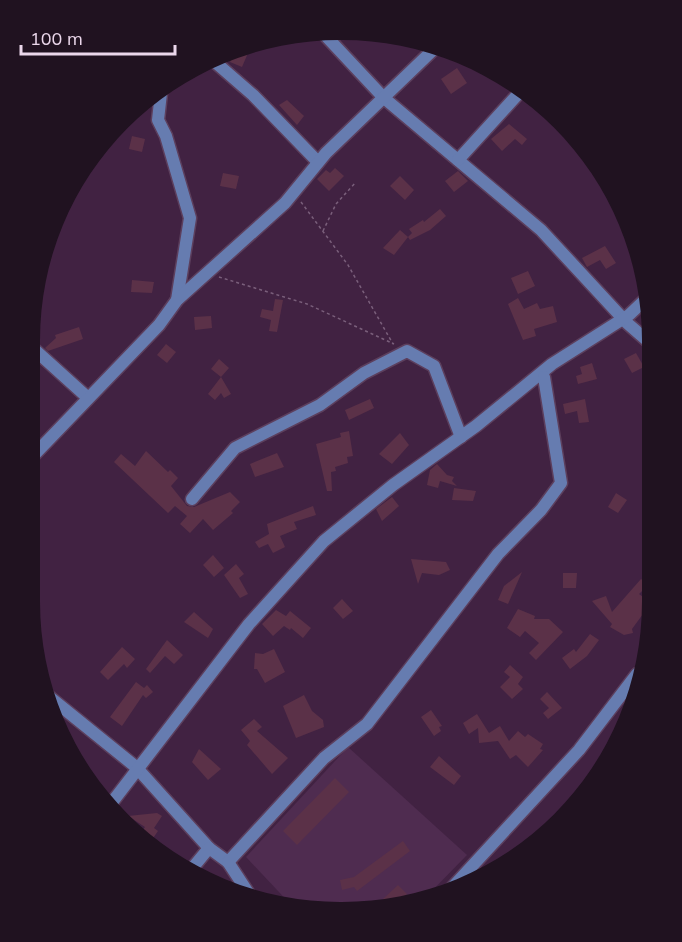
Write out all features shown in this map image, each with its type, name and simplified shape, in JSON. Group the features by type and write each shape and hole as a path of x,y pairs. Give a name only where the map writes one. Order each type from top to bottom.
{"street":[{"path":"331,40 384,98 541,230 642,335"},
{"path":"40,448 159,325 177,300 293,193 318,162 430,54"},
{"path":"219,66 253,95 318,162"},
{"path":"458,160 516,97"},
{"path":"160,101 158,120 166,136 190,218 177,300"},
{"path":"115,798 136,767 249,624 324,541 393,485 461,437 552,364 623,318 639,304"},
{"path":"192,499 236,448 320,405 364,373 407,351 434,366 461,437"},
{"path":"40,355 87,398"},
{"path":"228,862 324,758 366,724 498,554 541,510 561,483 544,377"},
{"path":"464,875 579,750 628,692"},
{"path":"58,704 136,767 208,848 228,862 244,886"},
{"path":"196,864 208,848"}],"path":[{"path":"323,232 336,204 356,182"},
{"path":"293,193 348,265 394,344"},
{"path":"207,273 307,304 407,351"}],"shaded area":[{"path":"348,747 467,855 436,886 400,896 341,902 283,896 246,857"}],"building":[{"path":"247,55 242,67 230,61"},
{"path":"457,68 467,83 451,94 441,79"},
{"path":"287,100 304,116 297,125 279,105"},
{"path":"509,124 527,139 522,145 515,139 502,151 491,139"},
{"path":"132,136 145,139 142,152 129,149"},
{"path":"335,168 344,176 329,191 317,179 326,170 330,173"},
{"path":"458,171 468,181 454,192 445,181"},
{"path":"223,173 239,176 236,189 220,186"},
{"path":"400,176 414,190 405,200 390,186"},
{"path":"440,209 446,216 430,230 410,240 408,237 412,233 409,229 423,220 424,222"},
{"path":"400,230 408,237 394,255 383,248"},
{"path":"605,246 616,263 606,269 600,260 587,267 582,258"},
{"path":"528,271 535,286 518,294 511,278"},
{"path":"132,280 154,282 152,293 131,292"},
{"path":"518,298 524,309 537,303 540,309 553,306 557,322 534,329 536,336 523,340 508,304"},
{"path":"275,299 283,300 277,332 269,331 271,320 260,317 262,309 273,311"},
{"path":"211,316 212,328 195,330 194,317"},
{"path":"79,327 83,339 48,351 45,348 56,338 55,335"},
{"path":"166,344 176,352 167,363 157,355"},
{"path":"636,353 642,368 632,373 624,359"},
{"path":"219,359 229,368 221,377 211,369"},
{"path":"592,363 597,379 578,384 576,376 582,374 580,367"},
{"path":"221,377 231,394 224,398 221,393 215,400 208,394"},
{"path":"370,399 374,408 349,420 345,410"},
{"path":"585,399 589,422 579,423 577,411 565,414 563,404"},
{"path":"349,431 353,456 347,457 348,463 335,467 336,471 331,472 332,491 327,491 316,444 341,437 340,433"},
{"path":"400,433 409,445 392,464 379,454"},
{"path":"146,451 168,472 170,470 178,478 171,486 187,506 194,507 230,492 240,502 231,511 233,513 213,530 203,519 190,533 180,524 187,516 175,506 168,513 114,462 121,454 135,466"},
{"path":"277,453 284,467 255,477 250,464"},
{"path":"437,464 447,475 454,477 452,481 457,486 440,481 438,488 427,485 430,470"},
{"path":"454,488 476,491 473,501 452,500"},
{"path":"616,493 627,500 618,513 608,507"},
{"path":"392,497 399,506 382,521 376,509"},
{"path":"313,506 316,515 294,522 297,529 280,536 285,547 273,553 268,544 259,548 255,542 269,534 267,524"},
{"path":"213,555 224,568 214,577 203,565"},
{"path":"411,559 446,562 450,570 439,575 422,573 418,584"},
{"path":"236,564 244,574 239,578 248,594 240,598 224,575"},
{"path":"522,572 508,604 498,600 504,586"},
{"path":"563,573 577,573 576,588 563,588"},
{"path":"642,580 642,591 639,594 642,596 641,616 632,629 633,633 624,635 610,627 612,624 592,601 606,596 612,612"},
{"path":"342,599 353,611 343,619 333,608"},
{"path":"518,609 535,616 534,619 549,619 563,632 536,660 529,653 539,643 525,631 520,637 507,628"},
{"path":"276,610 286,616 290,611 311,628 303,638 291,628 290,630 284,626 273,636 262,624"},
{"path":"194,612 213,629 208,638 184,622"},
{"path":"590,634 599,640 587,656 570,669 562,658 574,649 576,652"},
{"path":"167,640 183,655 174,664 165,656 150,673 146,669"},
{"path":"122,647 135,659 127,668 124,664 108,680 100,672"},
{"path":"274,649 285,672 265,683 257,669 254,669 255,653 263,654"},
{"path":"510,665 523,677 518,684 523,689 512,699 500,687 510,677 504,672"},
{"path":"136,682 144,688 147,685 153,692 146,698 143,695 122,726 110,717"},
{"path":"547,692 562,708 548,719 543,713 549,708 540,699"},
{"path":"304,695 312,711 323,720 324,727 296,738 283,706"},
{"path":"431,710 442,726 439,727 441,731 434,736 421,717"},
{"path":"477,714 489,733 500,726 509,741 518,731 525,737 528,734 543,744 540,749 543,750 528,767 516,755 510,759 498,741 479,743 478,728 469,734 463,723"},
{"path":"254,719 262,727 257,731 288,758 272,774 247,745 250,741 241,730"},
{"path":"199,749 221,769 208,780 192,762"},
{"path":"439,756 461,776 454,785 430,767"},
{"path":"335,778 349,792 297,845 283,831"},
{"path":"157,813 162,816 154,828 158,831 154,836 144,828 132,816"},
{"path":"403,841 410,851 357,891 354,887 342,890 340,880 354,877"},
{"path":"398,885 407,894 400,896 384,898"}]}
